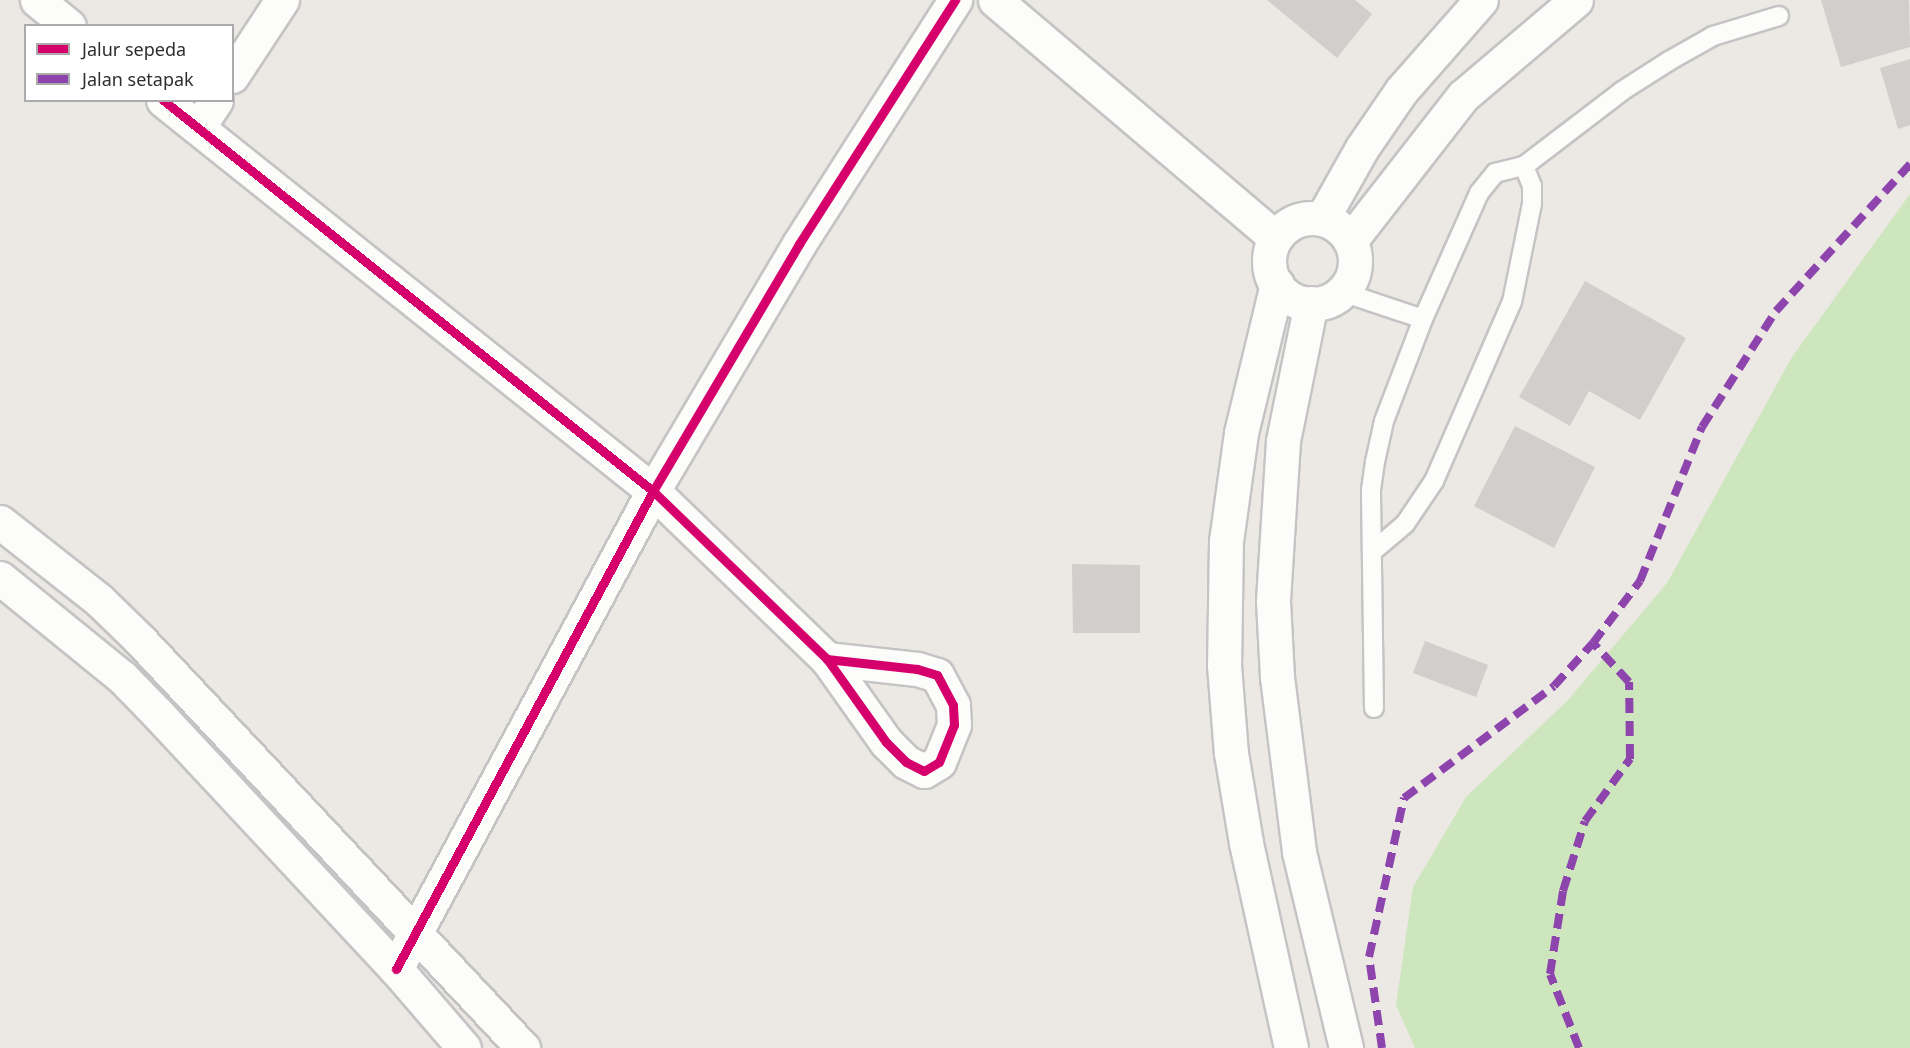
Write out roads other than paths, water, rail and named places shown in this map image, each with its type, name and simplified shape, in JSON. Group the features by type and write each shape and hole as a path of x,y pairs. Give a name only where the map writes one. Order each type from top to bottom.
{"street":[{"path":"37,0 67,24"},
{"path":"234,73 282,0"},
{"path":"396,969 652,491 799,244 955,0"},
{"path":"995,0 1276,238"},
{"path":"1322,219 1362,148 1401,90 1481,0"},
{"path":"1350,241 1463,96 1506,56 1576,0"},
{"path":"166,102 652,491 827,659"},
{"path":"198,128 215,102"},
{"path":"1322,219 1338,226 1350,241 1354,268 1342,292 1333,299 1311,303 1292,298 1277,284 1270,266 1276,238 1296,221 1322,219"},
{"path":"1277,284 1241,433 1226,542 1224,666 1231,753 1246,843 1292,1048"},
{"path":"1311,303 1283,441 1274,612 1277,677 1299,852 1346,1048"},
{"path":"0,522 99,600 140,640 523,1048"},
{"path":"0,578 122,677 396,969 464,1048"}],"lane":[{"path":"1374,708 1371,490 1374,462 1384,421 1423,319 1479,193 1495,173 1524,166 1622,91 1669,61 1713,36 1779,16"},
{"path":"1372,552 1405,524 1434,481 1512,302 1532,204 1532,186 1524,166"},
{"path":"1342,292 1423,319"}]}
